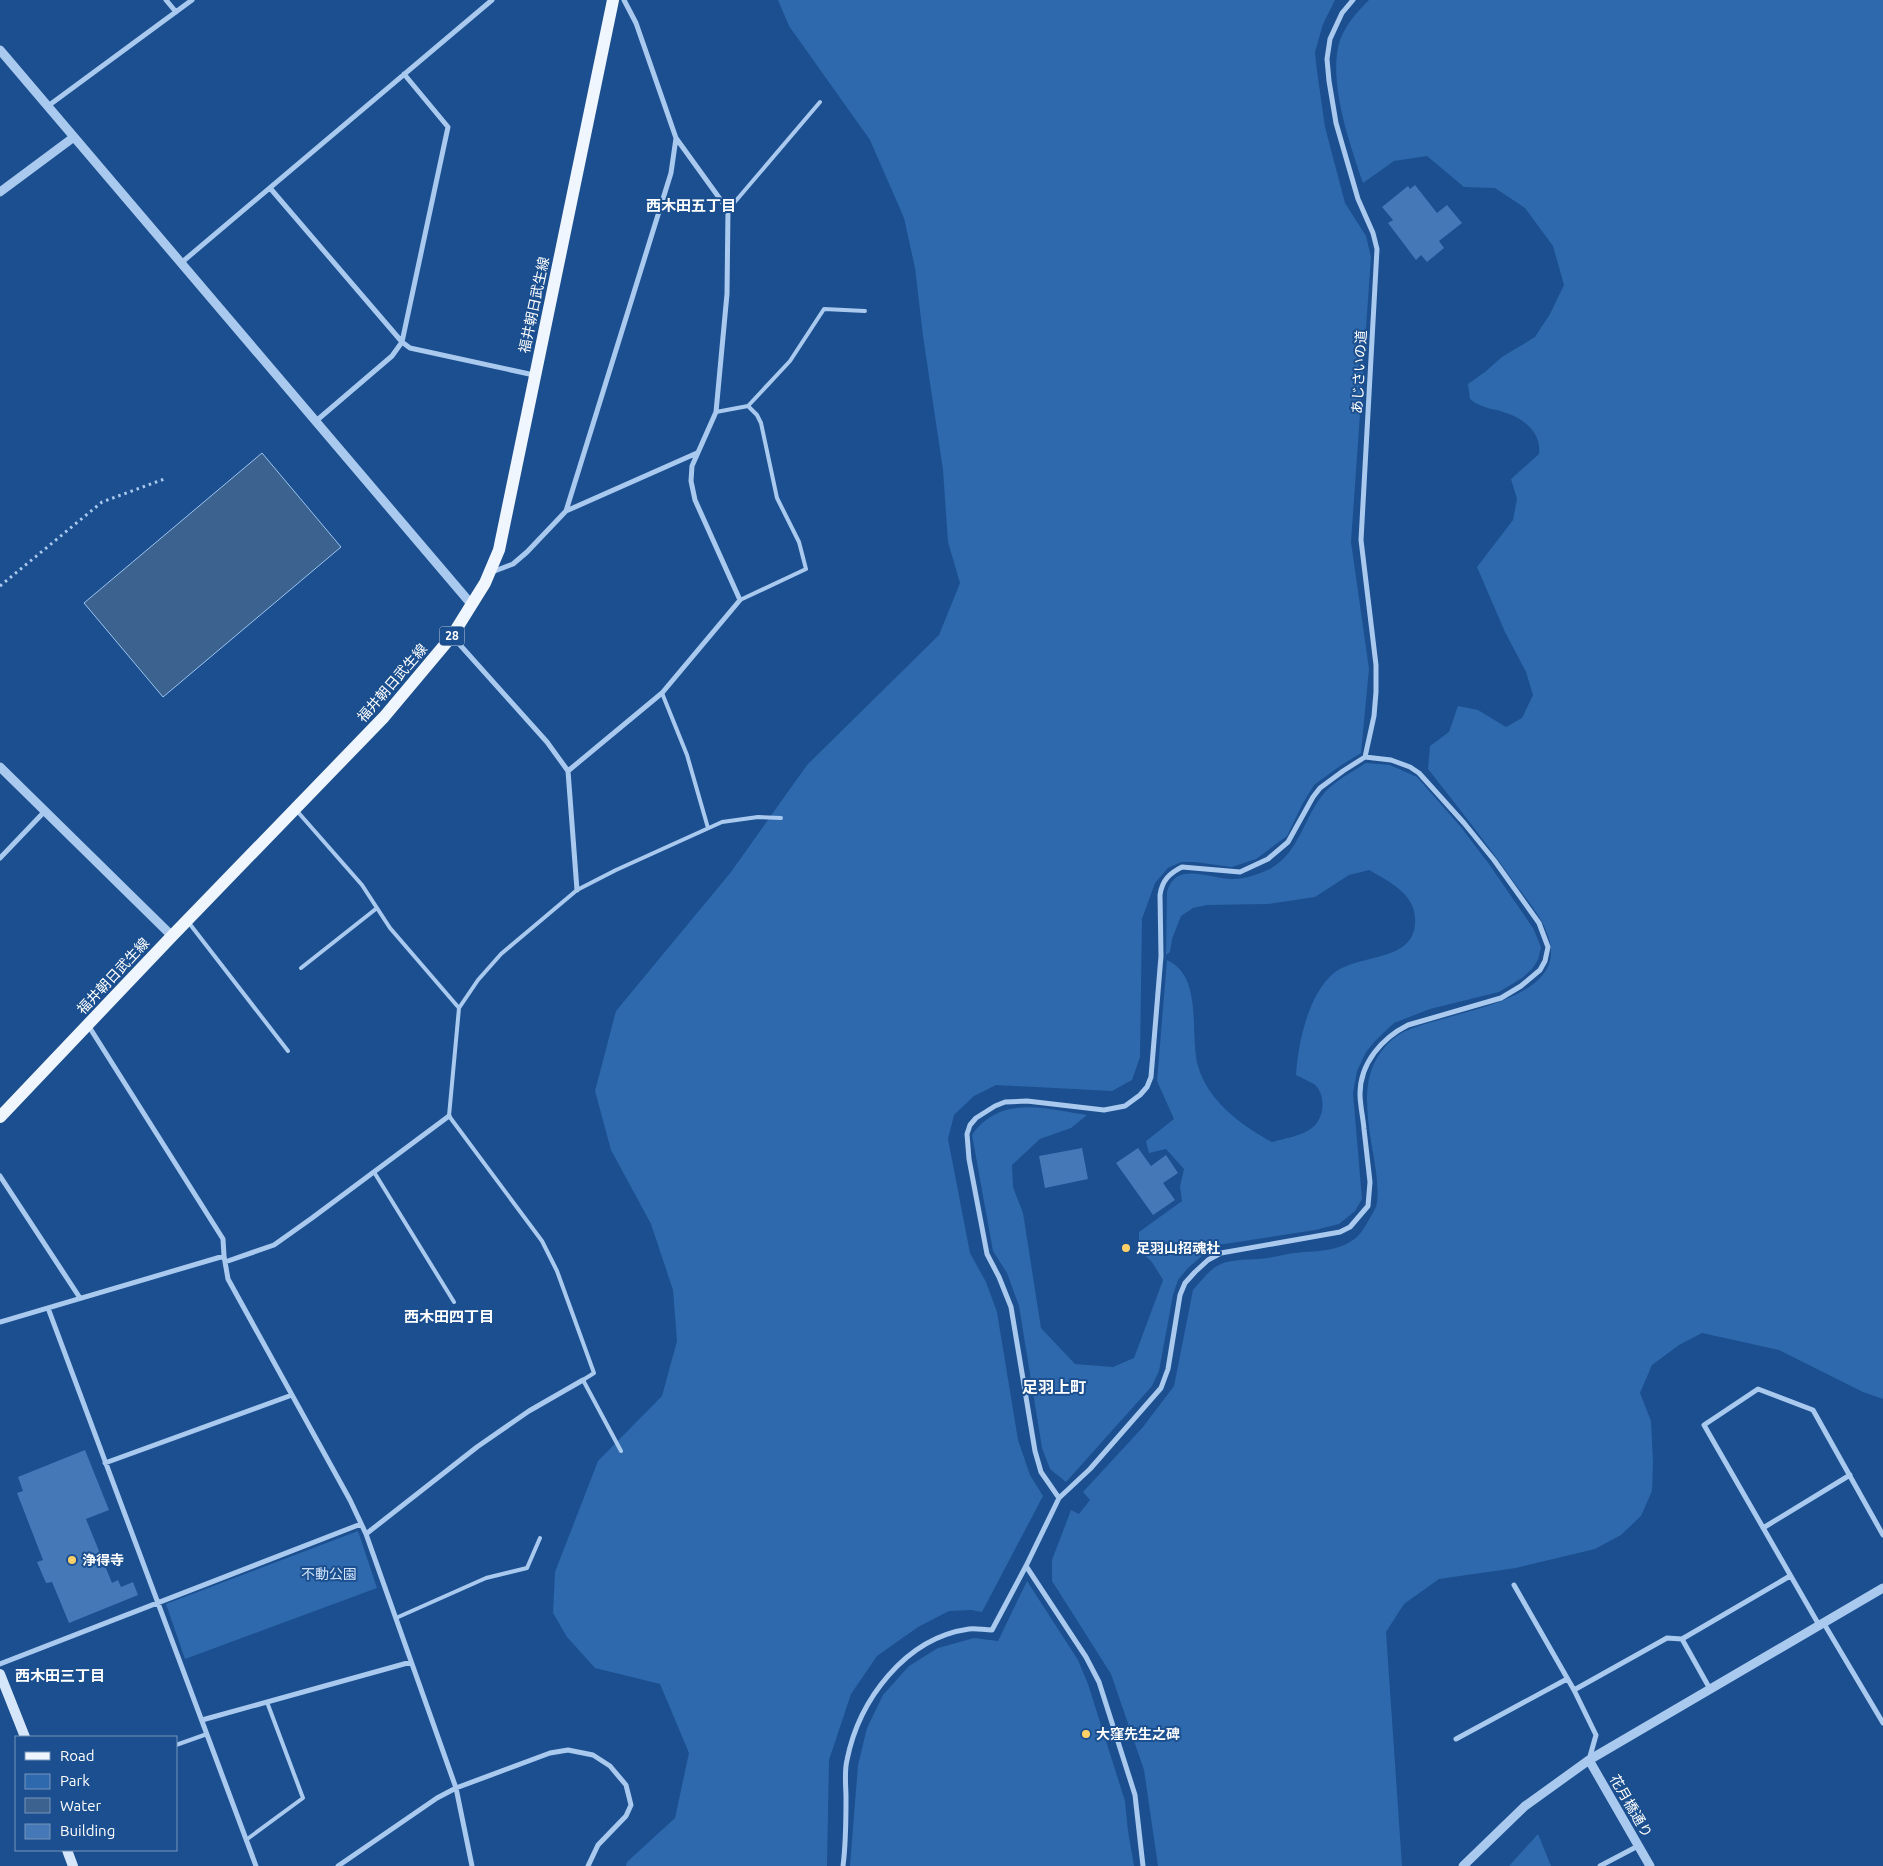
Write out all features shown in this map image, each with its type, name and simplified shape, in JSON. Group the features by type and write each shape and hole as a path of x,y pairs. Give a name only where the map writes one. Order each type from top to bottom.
{"main road":[{"name":"福井朝日武生線","path":"0,1116 384,717 452,636 472,605 499,550 613,0"},
{"path":"0,1674 25,1736"},
{"path":"67,1851 73,1866"}],"street":[{"path":"166,0 176,12"},
{"path":"48,106 192,0"},
{"path":"181,263 492,0"},
{"path":"568,771 662,693 740,600 695,500 691,481 692,466 716,412 727,294 728,210 676,138 636,23 624,0"},
{"name":"あじさいの道","path":"1353,0 1342,13 1330,39 1327,59 1336,123 1358,198 1373,233 1377,249 1361,540 1376,665 1376,692 1374,716 1365,757"},
{"path":"0,50 472,605"},
{"path":"316,421 392,356 402,342 448,128 404,74"},
{"path":"0,192 74,137"},
{"path":"566,511 671,173 676,138"},
{"path":"270,188 402,342 410,348 535,375"},
{"path":"489,573 513,564 528,552 566,511 698,453"},
{"path":"452,636 547,742 568,771 577,890"},
{"path":"843,1866 846,1836 846,1762 855,1728 868,1704 879,1686 896,1669 913,1654 934,1640 971,1629 992,1630 1059,1498 1090,1469 1161,1388 1168,1369 1180,1295 1185,1283 1208,1260 1221,1253 1340,1232 1350,1227 1368,1206 1370,1182 1360,1093 1366,1068 1376,1049 1396,1031 1408,1025 1501,998 1533,978 1545,961 1548,947 1539,923 1494,860 1464,823 1419,773 1410,767 1391,760 1365,757 1342,771 1320,788 1288,842 1268,859 1240,872 1182,867 1166,878 1161,886 1160,895 1161,956 1152,1077 1147,1088 1140,1095 1125,1106 1104,1110 1027,1101 1005,1102 976,1118 970,1125 967,1134 968,1159 987,1254 1011,1307 1035,1451 1041,1472 1059,1498"},
{"path":"0,767 172,936"},
{"path":"0,858 45,811"},
{"path":"87,1025 223,1239 228,1279 362,1524 456,1788 472,1866"},
{"path":"0,1322 274,1245 449,1116"},
{"path":"0,1176 80,1298"},
{"path":"48,1308 256,1866"},
{"path":"366,1534 477,1447 530,1411 583,1380"},
{"path":"1883,1535 1813,1410 1758,1389 1704,1425 1790,1576 1883,1723"},
{"path":"106,1463 292,1395"},
{"path":"1763,1528 1850,1475"},
{"path":"0,1664 157,1601 362,1524"},
{"path":"1026,1566 1086,1657 1099,1682 1135,1795 1144,1866"},
{"path":"1574,1690 1667,1638 1682,1639 1790,1576"},
{"path":"1514,1585 1574,1690 1596,1735 1589,1760"},
{"path":"1463,1866 1525,1806 1589,1760 1883,1588"},
{"path":"1682,1639 1710,1689"},
{"path":"202,1720 411,1662"},
{"path":"1456,1739 1567,1679"},
{"path":"338,1866 437,1798 456,1788 550,1753 568,1750 582,1752 604,1760 626,1785 631,1805 626,1816 598,1846 588,1866"},
{"name":"花月橋通り","path":"1589,1760 1650,1866"},
{"path":"1600,1866 1638,1846"}],"lane":[{"path":"728,210 820,102"},
{"path":"716,412 748,406 790,361 824,309 865,311"},
{"path":"740,600 806,569 799,542 777,498 761,423 757,415 748,406"},
{"path":"662,693 686,755 708,828"},
{"path":"295,809 362,885 390,928 459,1008"},
{"path":"621,1450 583,1380 594,1373 557,1272 542,1240 449,1116 459,1008 478,980 501,954 577,890 616,870 722,822 758,817 781,818"},
{"path":"301,968 377,908"},
{"path":"187,920 288,1052"},
{"path":"374,1172 454,1302"},
{"path":"396,1618 486,1578 527,1568 540,1538"},
{"path":"246,1840 303,1798 268,1702"},
{"path":"178,1744 207,1734"}],"path":[{"path":"0,586 102,502 167,478"}],"green space":[{"path":"778,0 1335,0 1323,24 1315,52 1317,71 1325,127 1345,203 1366,236 1371,257 1351,542 1369,669 1361,753 1314,785 1287,836 1256,859 1232,867 1181,862 1168,868 1155,883 1142,919 1140,1057 1132,1080 1112,1091 996,1085 974,1096 954,1115 948,1139 970,1253 986,1282 997,1312 1018,1440 1030,1475 1043,1496 982,1612 971,1610 949,1611 918,1627 877,1656 851,1694 829,1760 827,1866 626,1866 627,1862 675,1818 689,1753 660,1684 595,1668 567,1637 553,1613 555,1572 598,1461 662,1396 677,1341 673,1290 651,1224 611,1150 595,1091 616,1011 731,872 807,765 939,635 960,583 948,542 943,470 915,268 904,218 870,140 789,26"},
{"path":"1369,0 1883,0 1883,1399 1863,1392 1779,1350 1702,1333 1679,1345 1652,1365 1640,1393 1651,1421 1653,1462 1652,1491 1641,1516 1621,1535 1595,1549 1516,1568 1439,1579 1404,1604 1386,1632 1402,1866 1158,1866 1144,1770 1111,1674 1052,1581 1052,1560 1071,1510 1079,1514 1090,1500 1083,1492 1143,1427 1174,1386 1193,1290 1209,1272 1220,1264 1231,1261 1263,1259 1332,1249 1346,1244 1359,1235 1377,1203 1376,1171 1370,1136 1367,1097 1374,1063 1385,1046 1395,1037 1418,1026 1470,1012 1522,992 1541,977 1550,959 1548,936 1530,903 1428,769 1430,746 1449,732 1458,706 1478,710 1506,727 1522,718 1533,695 1526,672 1505,632 1477,567 1513,520 1517,499 1511,479 1539,454 1539,446 1534,432 1524,422 1510,414 1483,406 1470,399 1468,384 1502,357 1535,337 1550,314 1564,285 1553,246 1525,208 1495,188 1464,187 1427,156 1394,161 1363,183 1342,112 1336,74 1340,40 1349,23"},
{"path":"1366,763 1390,765 1417,777 1460,826 1533,928 1541,947 1538,960 1522,978 1499,992 1430,1009 1394,1023 1375,1041 1366,1052 1357,1071 1353,1093 1362,1199 1355,1211 1339,1224 1315,1230 1218,1245 1188,1268 1178,1280 1173,1295 1159,1371 1152,1386 1066,1482 1050,1469 1042,1448 1019,1306 1007,1273 993,1251 972,1135 984,1122 996,1114 1010,1109 1040,1108 1087,1115 1071,1128 1040,1139 1012,1165 1013,1187 1023,1213 1041,1328 1075,1364 1113,1367 1134,1358 1163,1280 1152,1262 1139,1250 1139,1232 1182,1201 1180,1186 1184,1169 1166,1149 1149,1153 1146,1141 1174,1119 1157,1081 1167,960 1179,968 1186,979 1191,993 1196,1053 1203,1079 1218,1101 1228,1111 1249,1128 1272,1142 1309,1130 1317,1123 1322,1112 1322,1099 1318,1088 1296,1075 1302,1035 1317,993 1334,973 1358,962 1385,955 1407,943 1413,932 1415,918 1414,909 1405,895 1392,883 1369,870 1349,875 1315,897 1268,904 1207,905 1193,908 1181,916 1172,939 1170,952 1166,955 1167,892 1171,882 1178,876 1186,874 1238,879 1270,869 1288,853 1325,792 1339,780"},
{"name":"不動公園","path":"358,1531 377,1588 185,1659 166,1604"},
{"path":"1027,1581 1078,1660 1088,1684 1125,1801 1134,1866 850,1866 858,1765 867,1728 883,1695 909,1666 938,1648 974,1638 998,1641"},
{"path":"1538,1834 1551,1866 1509,1866"}],"water":[{"path":"262,453 341,547 163,697 84,603"}],"building":[{"path":"1415,185 1437,213 1447,205 1462,223 1439,241 1444,248 1427,262 1421,255 1416,260 1388,223 1393,220 1382,207 1408,186 1410,189"},
{"path":"1082,1148 1088,1179 1045,1188 1039,1156"},
{"path":"1138,1148 1151,1166 1166,1155 1178,1173 1163,1183 1175,1200 1153,1215 1116,1163"},
{"path":"85,1450 109,1510 86,1519 112,1583 118,1580 121,1587 133,1582 138,1595 69,1623 52,1582 46,1583 37,1562 43,1560 17,1493 23,1491 18,1477"}],"place":[{"name":"足羽山招魂社","path":"1126,1248"},
{"name":"浄得寺","path":"72,1560"},
{"name":"大窪先生之碑","path":"1086,1734"}],"district":[{"name":"西木田五丁目","path":"691,206"},
{"name":"西木田四丁目","path":"449,1317"},
{"name":"足羽上町","path":"1054,1387"},
{"name":"西木田三丁目","path":"60,1676"}]}
